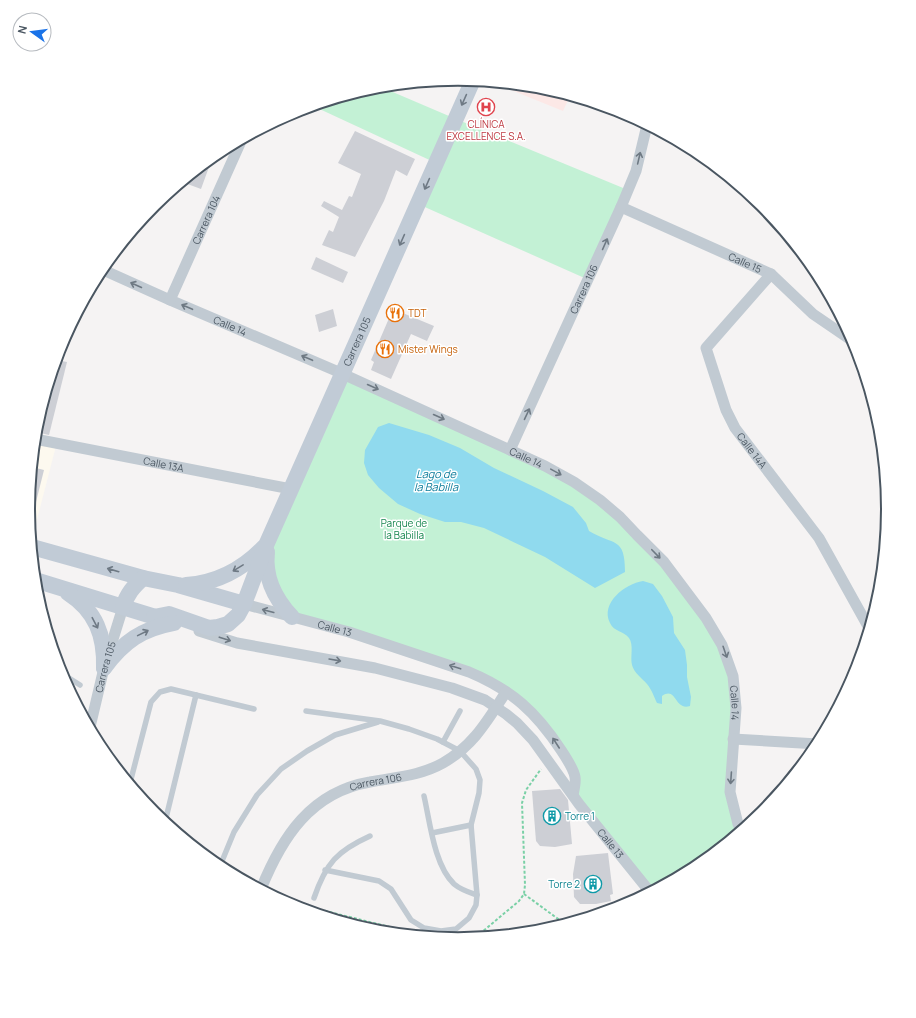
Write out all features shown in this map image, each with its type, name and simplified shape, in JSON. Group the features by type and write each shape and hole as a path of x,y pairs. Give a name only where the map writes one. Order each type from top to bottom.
{"main road":[{"name":"Carrera 105","path":"154,617 169,614 210,628 228,624 238,615 244,604 267,543 470,86"},
{"path":"178,585 195,584 228,574 242,566 256,555 267,543"},
{"path":"267,543 266,559 268,576 273,591 281,605 292,617"},
{"name":"Calle 13","path":"37,548 143,578 178,585 244,604"},
{"path":"123,607 127,595 143,578"},
{"name":"Calle 13","path":"42,582 174,623"},
{"path":"58,587 78,599 88,610 96,623 102,638 104,668"},
{"path":"104,668 115,654 142,632 174,623"}],"street":[{"name":"Carrera 106","path":"510,450 621,207 636,171 646,130"},
{"name":"Carrera 104","path":"170,300 238,148"},
{"name":"Calle 15","path":"621,207 771,274 813,314 843,334"},
{"name":"Calle 14","path":"107,272 342,374 545,466 574,482 600,500 620,517 664,562 706,618 722,645 733,676 736,708 730,792 739,825"},
{"name":"Calle 14A","path":"771,274 706,348 726,410 735,428 819,538 866,622"},
{"name":"Calle 13A","path":"41,440 291,489"},
{"name":"Calle 13","path":"244,604 349,632 487,679 517,698 547,728 564,755 575,777 573,795"},
{"name":"Carrera 105","path":"92,720 104,668 123,607"},
{"name":"Calle 13","path":"174,623 237,643 367,666 452,688 474,695 496,707 517,723 533,740 573,795 646,887"},
{"name":"Carrera 106","path":"263,884 286,839 302,818 328,797 347,788 368,782 415,775 443,763 460,751 477,735 489,720 506,692"},
{"path":"733,740 810,744"}],"lane":[{"path":"71,679 80,685"},
{"path":"131,778 151,702 160,692 171,689 254,709"},
{"path":"167,815 196,695"},
{"path":"306,711 380,721 409,729 443,742 460,751 476,770 480,780 479,793 471,825 477,895 476,905 469,918 456,929 441,930 424,928 411,920 391,889 379,881 325,870"},
{"path":"443,742 460,712"},
{"path":"222,860 234,832 256,796 281,769 307,751 335,735 380,721"},
{"path":"424,796 438,857 447,874 454,883 464,890 477,895"},
{"path":"432,833 471,825"},
{"path":"314,898 325,870 336,856 351,844 370,836"}],"path":[{"path":"483,931 519,901 524,894 522,803 526,790 547,761"},
{"path":"524,894 559,920"},
{"path":"325,911 382,925"}],"shaded area":[{"path":"511,90 541,94 568,100 563,111"},
{"path":"41,440 57,442 36,525 36,481"}],"green space":[{"path":"392,92 628,190 589,280 418,204 436,163 319,109 349,100"},
{"name":"Parque de la Babilla","path":"343,374 545,466 620,517 706,618 733,676 730,792 740,824 716,845 693,861 646,887 579,804 575,777 547,728 487,679 292,617 266,559"}],"water":[{"name":"Lago de la Babilla","path":"389,423 429,435 460,448 494,468 573,507 586,523 589,531 611,541 620,547 623,553 625,572 595,588 545,557 484,528 461,522 445,522 420,514 398,504 379,488 368,475 364,463 365,450 378,427"},
{"path":"643,581 653,584 662,596 673,617 674,633 685,650 687,677 691,697 690,706 685,707 681,705 670,694 662,696 662,704 657,703 649,686 633,668 629,638 614,628 610,623 608,608 611,602 622,590"}],"building":[{"path":"355,131 415,159 407,176 396,170 384,201 355,257 322,245 329,230 333,232 339,217 321,206 324,201 342,210 349,196 352,197 361,174 338,163"},
{"path":"209,167 201,189 187,184"},
{"path":"316,257 348,272 343,283 311,269"},
{"path":"333,309 337,326 319,332 315,315"},
{"path":"393,309 434,326 427,341 411,334 391,379 371,370 374,362 371,360"},
{"path":"62,361 67,362 49,435 42,433 49,400"},
{"path":"37,468 44,470 35,506"},
{"name":"Torre 1","path":"560,789 568,800 572,844 555,847 540,846 536,841 532,791"},
{"name":"Torre 2","path":"608,853 613,894 610,895 611,901 596,904 580,904 574,897 573,874 576,856"}],"place":[{"name":"CLÍNICA EXCELLENCE S.A.","path":"486,107"},
{"name":"TDT","path":"395,313"},
{"name":"Mister Wings","path":"385,349"},
{"name":"Torre 1","path":"552,816"},
{"name":"Torre 2","path":"593,884"}]}
